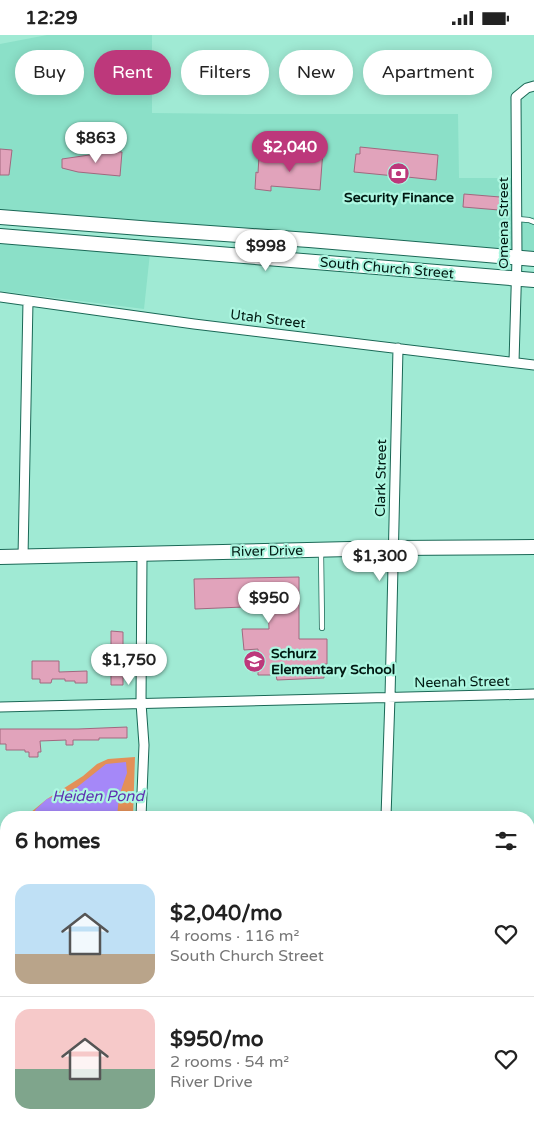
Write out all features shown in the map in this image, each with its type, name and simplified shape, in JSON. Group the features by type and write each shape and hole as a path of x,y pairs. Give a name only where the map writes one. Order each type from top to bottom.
{"main road":[{"name":"South Church Street","path":"0,217 534,259"},
{"name":"South Church Street","path":"0,236 534,280"},
{"name":"River Drive","path":"0,557 393,548 534,547"}],"street":[{"name":"Omena Street","path":"514,362 517,258 516,97 530,87"},
{"name":"Utah Street","path":"0,297 204,325 534,365"},
{"path":"22,557 28,301"},
{"name":"Clark Street","path":"386,811 398,348"},
{"path":"141,811 144,745 141,703 142,555"},
{"name":"Neenah Street","path":"0,707 534,695"}],"lane":[{"path":"517,219 534,222"},
{"path":"321,550 322,628"}],"shaded area":[{"path":"47,35 152,35 152,50 94,50 94,95 152,95 152,113 458,114 459,178 513,178 513,217 534,217 534,252 0,210 0,44"},
{"path":"0,241 150,253 144,309 0,291"},
{"name":"Heiden Pond","path":"135,757 133,811 32,811 97,764 108,759"}],"water":[{"name":"Heiden Pond","path":"126,762 127,773 119,796 118,811 35,811 47,799 76,788 106,764"}],"building":[{"path":"360,147 438,155 436,180 407,177 406,179 394,178 395,176 354,172 356,154 360,154"},
{"path":"0,149 12,150 9,175 0,175"},
{"path":"315,149 323,150 320,190 271,186 271,191 255,189 259,156 314,160"},
{"path":"97,151 122,152 120,176 78,172 62,168 62,159 96,154"},
{"path":"464,194 500,197 499,210 463,207"},
{"path":"299,577 299,639 327,639 327,664 324,664 324,678 277,680 276,675 258,675 258,649 244,650 242,629 269,629 268,606 195,609 194,579"},
{"path":"111,631 123,632 123,685 111,685"},
{"path":"32,661 59,661 59,672 87,671 87,683 52,679 51,683 40,683 40,679 32,679"},
{"path":"127,727 127,738 73,740 73,745 66,745 66,740 40,741 41,752 38,752 38,757 29,757 29,752 25,752 25,750 6,750 6,744 0,744 0,729"}],"place":[{"name":"Security Finance","path":"399,174"},
{"name":"Schurz Elementary School","path":"255,661"}]}
